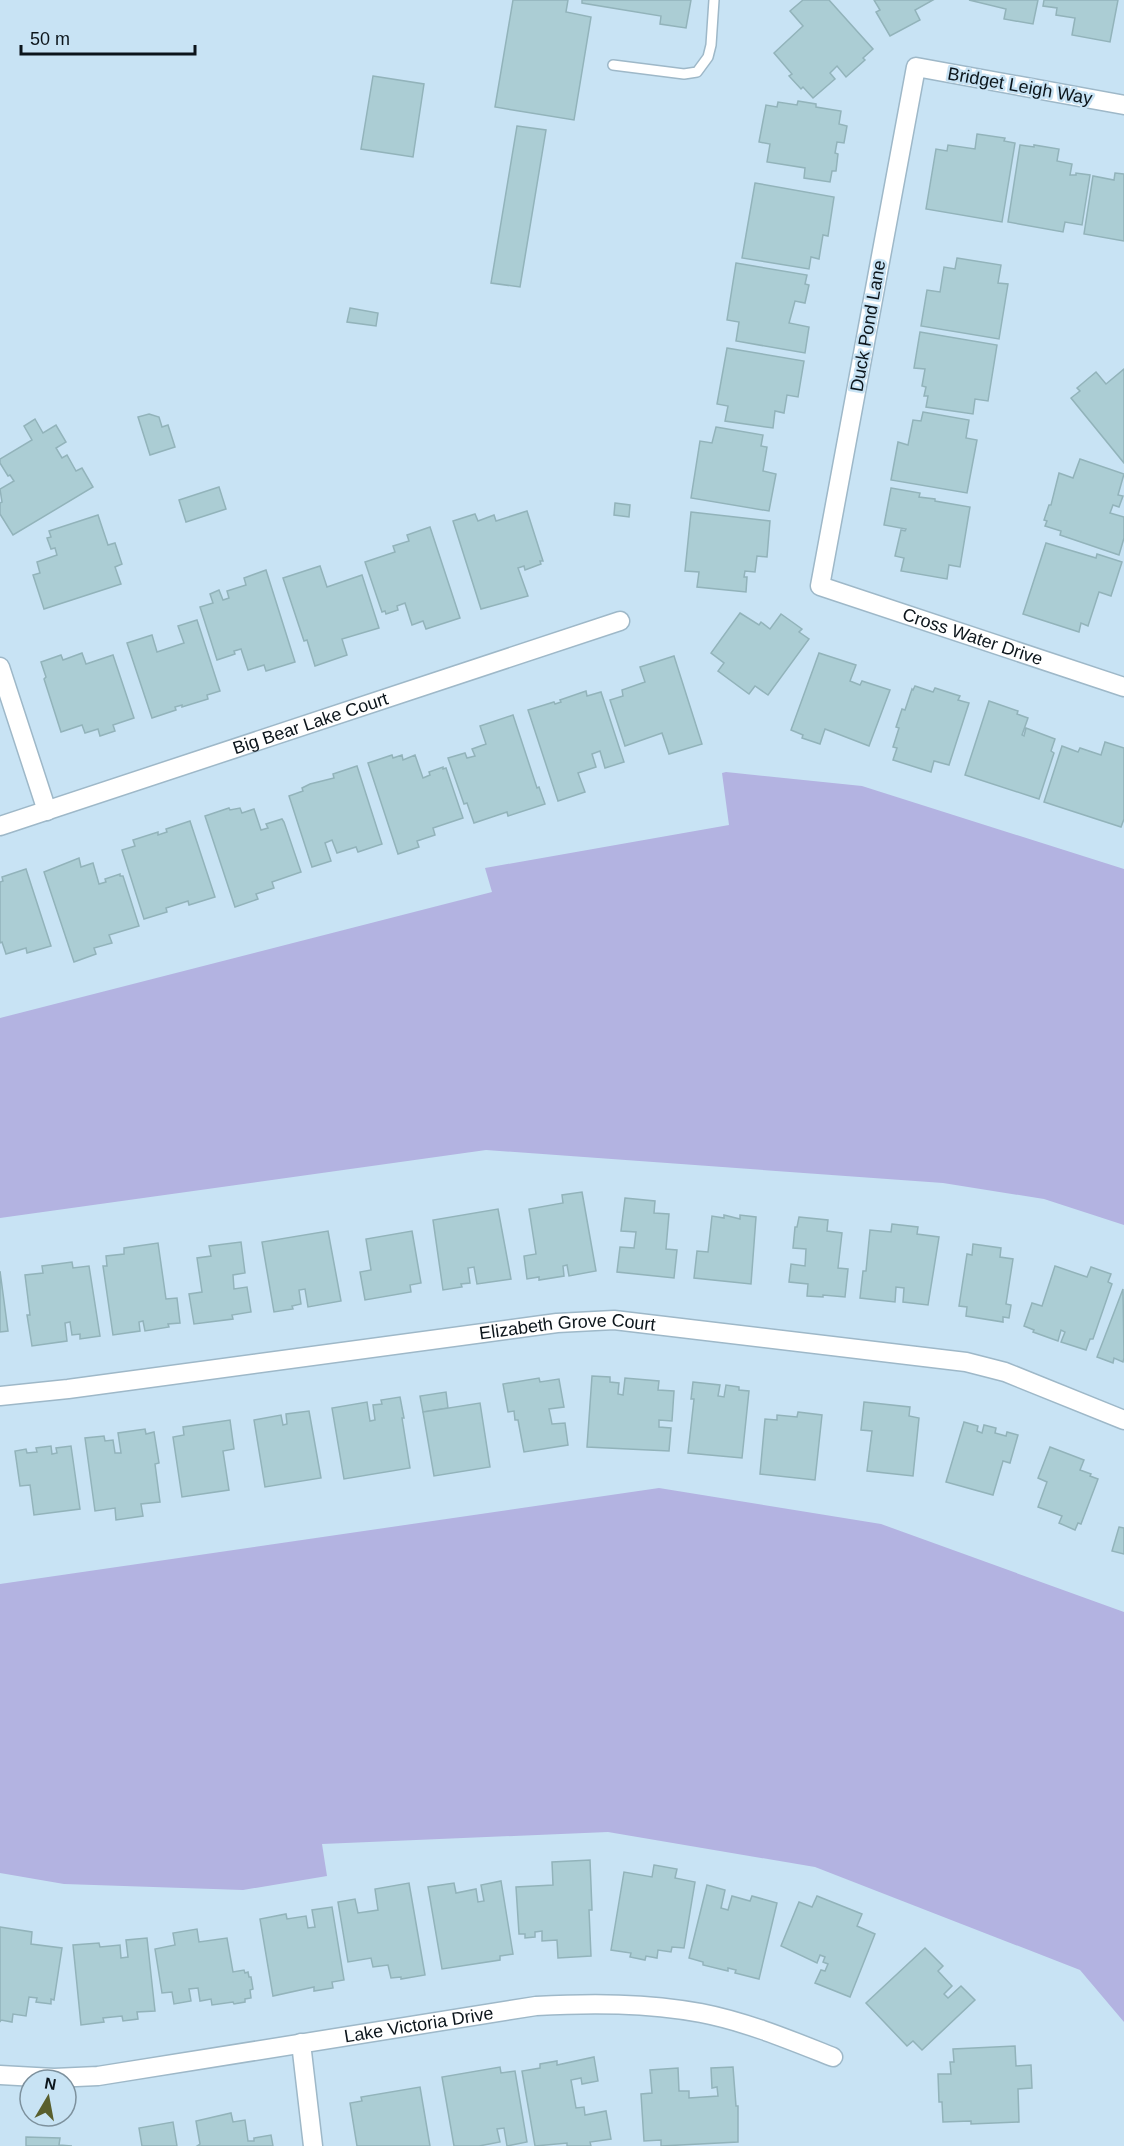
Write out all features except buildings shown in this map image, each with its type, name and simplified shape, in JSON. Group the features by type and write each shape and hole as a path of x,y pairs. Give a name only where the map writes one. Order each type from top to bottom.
{"street":[{"name":"Bridget Leigh Way","path":"916,67 1124,105"},
{"name":"Duck Pond Lane","path":"820,586 916,67"},
{"name":"Cross Water Drive","path":"820,586 1124,687"},
{"name":"Big Bear Lake Court","path":"0,826 620,621"},
{"path":"0,667 47,811"},
{"name":"Elizabeth Grove Court","path":"0,1396 557,1323 614,1320 966,1362 1005,1372 1124,1420"},
{"name":"Lake Victoria Drive","path":"0,2075 54,2078 98,2076 536,2006 591,2003 647,2006 702,2014 756,2028 833,2057"},
{"path":"301,2043 314,2146"}],"lane":[{"path":"612,65 684,74 697,72 708,57 711,45 714,0"}],"shaded area":[{"path":"722,773 862,786 1124,869 1124,1225 1044,1199 943,1183 486,1150 0,1218 0,1018 492,892 485,868 729,825"},
{"path":"659,1488 881,1524 1124,1612 1124,2022 1080,1970 815,1867 608,1832 322,1844 327,1876 243,1890 64,1884 0,1873 0,1584"}]}
